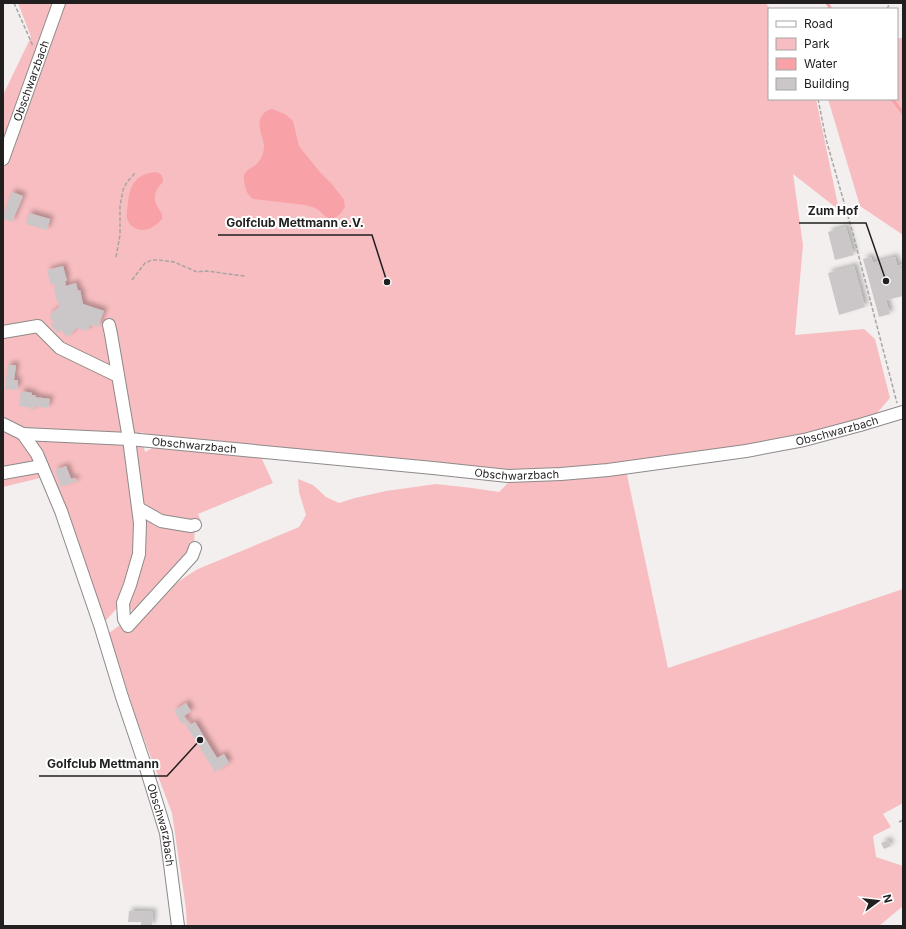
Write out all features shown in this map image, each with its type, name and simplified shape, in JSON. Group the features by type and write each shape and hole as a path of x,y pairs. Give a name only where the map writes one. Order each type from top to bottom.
{"street":[{"name":"Obschwarzbach","path":"3,159 59,3"},
{"path":"109,325 130,439 140,523 139,554 123,603 124,619 128,626 192,556 196,548"},
{"path":"3,332 38,326 60,348 118,376"},
{"name":"Obschwarzbach","path":"3,424 23,434 130,439 508,476 608,470 746,451 804,440 901,412"},
{"name":"Obschwarzbach","path":"23,434 37,454 61,511 98,618 122,697 146,768 166,833 178,926"},
{"path":"3,473 42,466"},
{"path":"138,508 161,521 191,526 195,525"}],"path":[{"path":"14,3 38,61"},
{"path":"818,100 826,139 853,234 890,377 901,412"},
{"path":"116,257 120,235 120,206 123,190 127,182 136,172"},
{"path":"132,280 145,262 152,260 174,262 197,272 206,271 245,276"},
{"path":"899,822 903,820"}],"green space":[{"path":"18,3 766,3 769,8 768,8 768,100 816,100 839,210 793,174 803,245 795,335 864,329 875,339 890,398 877,413 801,438 609,467 508,471 156,438 141,432 145,452 156,446 261,457 273,483 198,514 201,521 195,524 194,546 133,611 127,607 129,595 98,629 44,477 3,487 3,95 31,37"},
{"path":"898,38 903,38 903,235 860,206 828,100 898,100"},
{"path":"626,470 668,668 903,589 903,803 883,814 891,827 873,836 876,857 903,866 903,906 879,926 187,926 186,909 172,813 136,718 109,633 198,569 299,527 306,515 299,492 298,479 313,485 326,497 339,503 386,491 436,484 499,492 509,482"}],"water":[{"path":"272,109 285,114 293,121 299,146 344,200 345,207 337,217 331,219 328,218 316,209 305,205 253,199 248,195 244,176 246,172 258,163 262,156 264,146 260,130 260,122 262,116"},
{"path":"154,172 160,174 163,178 163,182 155,194 155,201 162,214 162,219 151,228 144,230 137,229 130,225 127,218 130,190 138,178"}],"building":[{"path":"12,192 23,196 12,222 3,219 3,215"},
{"path":"29,213 50,219 47,230 26,224"},
{"path":"846,227 854,255 835,260 828,232"},
{"path":"871,257 873,263 895,257 897,266 903,264 903,296 886,300 890,314 879,317 863,259"},
{"path":"63,266 67,281 65,281 66,286 76,283 78,291 80,290 83,304 104,311 98,327 90,325 87,331 77,328 67,337 61,330 58,333 51,325 54,322 49,316 59,307 58,300 56,300 54,288 55,284 51,285 47,270"},
{"path":"854,266 865,307 839,315 828,273"},
{"path":"8,365 16,365 14,380 18,380 17,390 5,389"},
{"path":"21,391 32,393 32,395 36,395 35,397 50,399 48,408 34,406 34,410 30,410 31,408 19,406"},
{"path":"66,466 71,479 75,478 77,481 61,487 55,470"},
{"path":"186,703 191,711 184,716 190,725 195,722 217,758 224,754 229,763 215,772 184,722 182,724 174,711"},
{"path":"888,840 891,846 884,849 881,843"},
{"path":"129,911 153,912 152,926 141,926 141,922 128,922"}],"waterway":[{"path":"827,3 830,8"},
{"path":"893,100 903,113"}],"place":[{"name":"Zum Hof","path":"886,281"},
{"name":"Golfclub Mettmann e.V.","path":"387,282"},
{"name":"Golfclub Mettmann","path":"200,740"}]}
